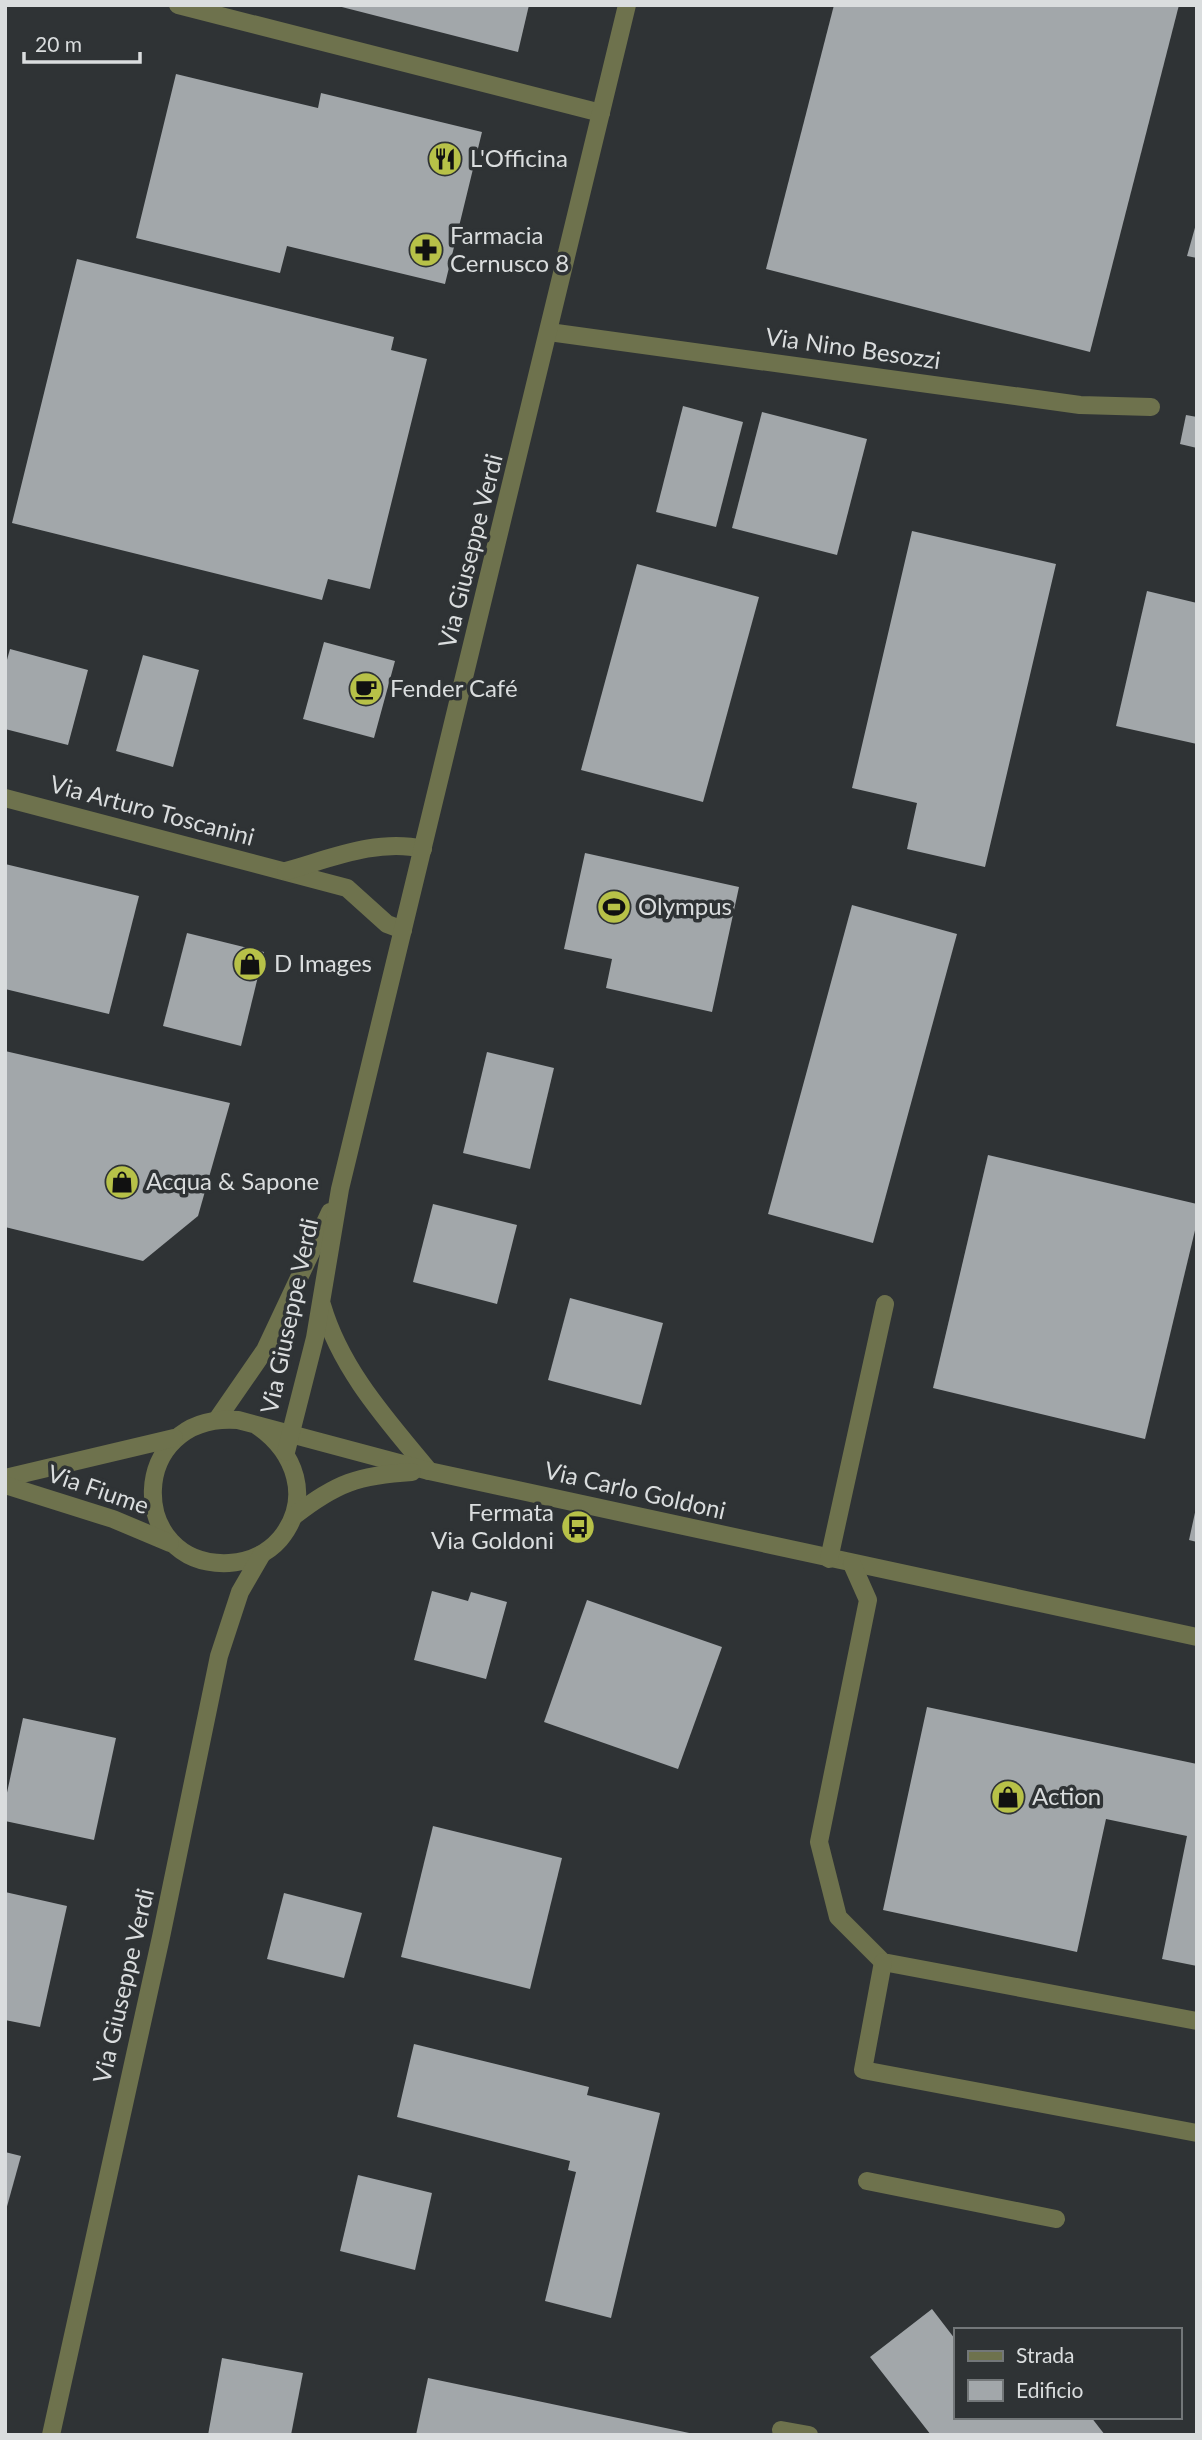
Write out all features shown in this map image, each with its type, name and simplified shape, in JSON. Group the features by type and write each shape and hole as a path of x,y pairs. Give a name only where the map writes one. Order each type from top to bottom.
{"street":[{"path":"178,5 601,113"},
{"name":"Via Giuseppe Verdi","path":"288,1443 321,1303 340,1189 627,5"},
{"name":"Via Nino Besozzi","path":"549,332 1080,405 1152,407"},
{"name":"Via Arturo Toscanini","path":"5,798 347,888 387,924 403,930"},
{"path":"286,871 351,853 402,844 423,849"},
{"name":"Via Giuseppe Verdi","path":"218,1418 265,1350 340,1189"},
{"path":"321,1303 334,1343 349,1368 429,1471"},
{"path":"829,1559 886,1304"},
{"path":"218,1418 256,1425 288,1443 296,1472 298,1494 294,1516"},
{"name":"Via Fiume","path":"174,1545 156,1514 152,1479 160,1457 174,1438 195,1424 218,1418"},
{"name":"Via Fiume","path":"5,1478 174,1438"},
{"name":"Via Carlo Goldoni","path":"288,1443 1197,1637"},
{"name":"Via Carlo Goldoni","path":"294,1516 331,1489 358,1477 429,1471"},
{"name":"Via Fiume","path":"5,1485 100,1515 174,1545 194,1558 216,1564 240,1563 262,1554 286,1531 294,1516"},
{"name":"Via Giuseppe Verdi","path":"51,2435 161,1937 219,1656 240,1592 262,1554"},
{"path":"852,1564 868,1600 820,1842 838,1917 883,1962 1197,2021"},
{"path":"883,1962 863,2070 1197,2133"},
{"path":"867,2182 1056,2219"},
{"path":"781,2430 809,2435"}],"building":[{"path":"334,5 529,5 518,52"},
{"path":"834,5 1179,5 1090,352 766,269"},
{"path":"176,74 318,108 321,93 482,132 445,284 287,246 280,273 136,238"},
{"path":"1197,224 1197,258 1187,256"},
{"path":"77,259 394,337 391,350 427,359 370,589 328,579 322,600 12,523"},
{"path":"683,406 743,422 716,527 656,512"},
{"path":"762,412 867,439 837,555 732,528"},
{"path":"1186,415 1197,417 1197,448 1180,444"},
{"path":"912,531 1056,564 985,867 907,849 917,803 852,788"},
{"path":"637,564 759,597 703,802 581,770"},
{"path":"1147,591 1197,603 1197,744 1116,726"},
{"path":"324,642 395,661 374,738 303,719"},
{"path":"10,649 88,670 68,745 5,729 5,667"},
{"path":"143,655 199,670 173,767 116,751"},
{"path":"585,853 739,887 712,1012 606,988 612,959 564,949"},
{"path":"5,864 139,896 109,1014 5,989"},
{"path":"852,905 957,934 873,1243 768,1214"},
{"path":"187,933 264,952 241,1046 163,1026"},
{"path":"5,1051 230,1103 198,1216 143,1261 5,1227"},
{"path":"487,1052 554,1068 530,1169 463,1153"},
{"path":"988,1155 1197,1204 1197,1222 1145,1439 933,1388"},
{"path":"433,1204 517,1225 497,1304 413,1282"},
{"path":"570,1298 663,1323 641,1405 548,1380"},
{"path":"1197,1508 1197,1542 1189,1540"},
{"path":"432,1591 468,1601 471,1592 507,1602 486,1679 414,1660"},
{"path":"587,1600 722,1647 678,1769 544,1722"},
{"path":"927,1707 1197,1764 1197,1966 1162,1959 1187,1836 1106,1819 1077,1952 883,1910"},
{"path":"23,1718 116,1738 94,1840 5,1821 5,1802"},
{"path":"433,1826 562,1858 530,1989 401,1957"},
{"path":"5,1892 67,1906 40,2027 5,2020"},
{"path":"284,1893 362,1913 344,1978 267,1959"},
{"path":"414,2044 589,2087 587,2095 660,2113 611,2318 545,2301 576,2172 568,2170 570,2161 397,2117"},
{"path":"5,2152 21,2156 6,2210 5,2210"},
{"path":"358,2175 432,2193 415,2270 340,2251"},
{"path":"932,2309 954,2338 954,2419 1093,2419 1105,2435 931,2435 870,2357"},
{"path":"222,2358 303,2373 291,2435 208,2435"},
{"path":"428,2378 694,2434 694,2435 416,2435"}],"place":[{"name":"L'Officina","path":"445,159"},
{"name":"Farmacia Cernusco 8","path":"426,250"},
{"name":"Fender Café","path":"366,689"},
{"name":"Olympus","path":"614,907"},
{"name":"D Images","path":"250,964"},
{"name":"Acqua & Sapone","path":"122,1182"},
{"name":"Fermata Via Goldoni","path":"578,1527"},
{"name":"Action","path":"1008,1797"}]}
